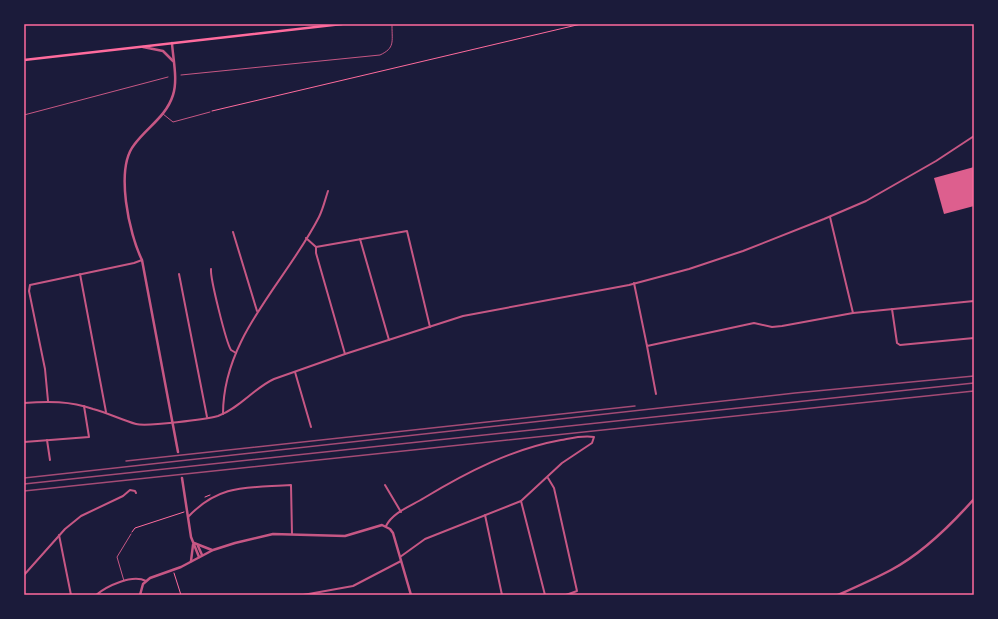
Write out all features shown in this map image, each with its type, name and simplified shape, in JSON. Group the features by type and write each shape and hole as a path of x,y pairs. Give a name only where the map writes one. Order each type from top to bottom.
{"main road":[{"path":"24,60 342,24"}],"street":[{"path":"172,43 174,94 163,114 133,146 126,164 124,188 134,238 142,260 178,452"},
{"path":"139,46 163,51 173,61"},
{"path":"24,403 48,401 84,406 142,425 207,418 223,414 258,388 271,381 345,354 430,327 489,310 634,283 696,267 848,210 888,190 974,136"},
{"path":"223,414 223,398 227,376 236,353 258,311 320,216 328,191"},
{"path":"830,217 853,313"},
{"path":"316,247 407,231 430,327"},
{"path":"233,232 254,307 258,311"},
{"path":"306,238 316,247 316,253 345,354"},
{"path":"360,239 389,340"},
{"path":"48,401 45,369 29,291 30,285 142,260"},
{"path":"211,269 210,277 224,328 231,350 236,353"},
{"path":"80,274 106,413"},
{"path":"179,274 207,418"},
{"path":"634,283 656,394"},
{"path":"647,346 754,323 772,327 853,313 974,301"},
{"path":"892,309 897,343 900,345 974,338"},
{"path":"295,372 311,427"},
{"path":"24,442 90,437 84,406"},
{"path":"386,526 390,518 449,483 490,462 525,448 586,436 594,437 592,444 562,463 548,478 521,501 425,539 400,557"},
{"path":"47,440 50,460"},
{"path":"182,478 186,511 193,543 200,556"},
{"path":"548,478 554,488 578,590 566,595"},
{"path":"188,518 202,504 235,488 291,485 292,534"},
{"path":"385,486 401,512"},
{"path":"24,575 59,535 81,516 123,496 130,490 135,491 136,493"},
{"path":"838,595 891,570 909,559 930,543 974,499"},
{"path":"521,501 545,595"},
{"path":"486,515 502,595"},
{"path":"140,595 143,584 146,581 173,570 212,550 259,536 292,534 336,537 354,534 376,526 386,526 393,533 411,595"},
{"path":"59,535 70,595"},
{"path":"193,543 212,550"},
{"path":"191,561 193,543"},
{"path":"198,546 200,556"},
{"path":"303,595 354,586 401,561"},
{"path":"96,595 110,586 124,582 141,578 146,581"}],"lane":[{"path":"181,75 380,55 388,51 392,44 392,26"},
{"path":"24,115 168,77"},
{"path":"163,114 173,122 210,112"},
{"path":"124,582 117,557 131,534"}],"path":[{"path":"210,112 581,24"},
{"path":"205,497 211,495"},
{"path":"131,534 135,528 186,511"},
{"path":"173,570 181,595"}],"building":[{"path":"974,167 974,206 944,214 934,178"}],"railway":[{"path":"24,478 795,393 974,376"},
{"path":"24,484 974,383"},
{"path":"24,491 974,391"},
{"path":"126,461 635,406"}]}
